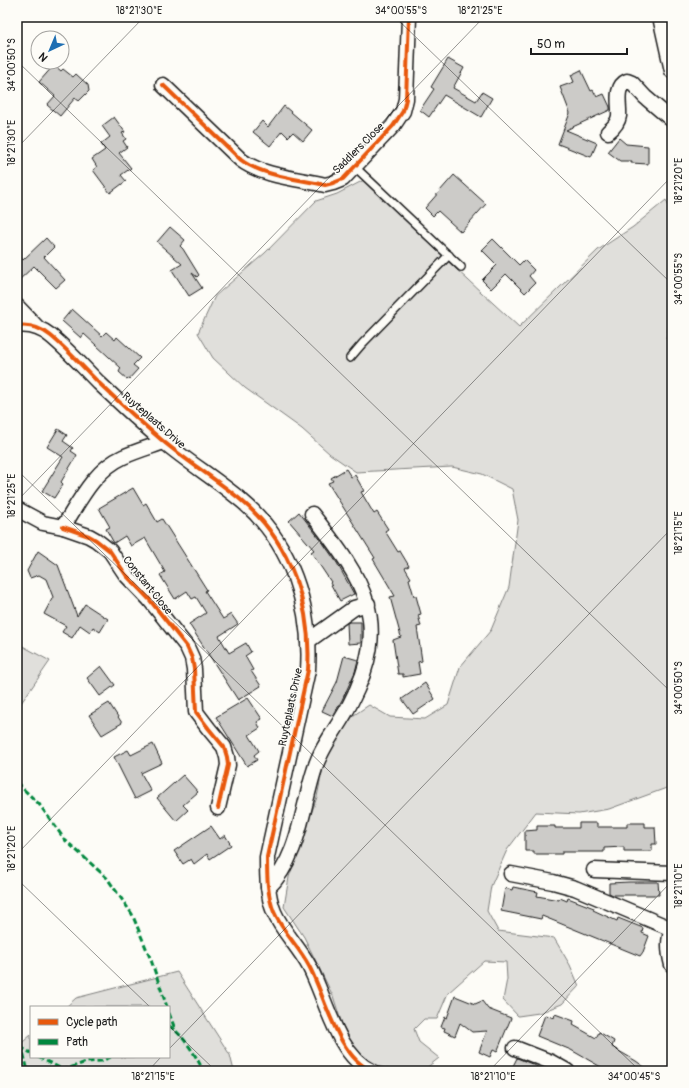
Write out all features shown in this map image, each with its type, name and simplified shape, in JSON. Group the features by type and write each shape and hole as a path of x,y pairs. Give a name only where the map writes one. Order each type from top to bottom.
{"street":[{"name":"Saddlers Close","path":"163,85 241,160 253,168 273,174 325,185 334,183 343,179 393,126 403,111 406,98 409,17"},
{"path":"660,17 672,72"},
{"path":"608,132 615,126 618,120 618,97 621,86 627,81 632,83 645,97 672,120"},
{"path":"17,306 37,327"},
{"name":"Ruyteplaats Drive","path":"17,326 37,327 44,330 57,340 128,411 164,442 241,500 264,523 280,545 292,569 301,593 308,640 308,670 267,857 268,888 277,918 308,964 318,983 336,1031 344,1045 361,1064 372,1071"},
{"path":"63,527 90,484 110,465 123,457 164,442"},
{"name":"Constant Close","path":"17,509 43,523 63,527 89,536 110,551 126,575 149,599 187,647 192,658 194,669 196,712 224,747 227,757 228,765 218,808"},
{"path":"268,888 279,877 289,857 298,833 315,766 350,704 366,668 370,643 371,628 368,604 364,592 344,558 312,514"},
{"path":"308,640 354,608 368,604"},
{"path":"594,870 672,873"},
{"path":"511,874 575,888 672,930 669,937 669,955 672,965"},
{"path":"515,1048 551,1062 567,1071"}],"lane":[{"path":"355,166 461,268"},
{"path":"350,358 449,256"}],"shaded area":[{"path":"364,180 456,269 519,327 598,250 633,227 666,200 672,214 672,307 666,339 672,342 672,786 609,809 579,814 536,812 507,850 491,886 487,911 498,931 554,938 570,965 579,986 562,1004 539,1013 518,1016 503,1000 507,979 506,962 484,961 448,993 437,1019 424,1019 414,1029 419,1042 439,1058 425,1069 396,1071 370,1064 354,1047 342,1024 333,996 304,937 284,907 289,877 317,797 326,753 354,715 369,705 390,717 425,719 448,705 460,667 491,630 509,587 518,520 512,489 482,474 452,467 356,472 330,454 302,429 245,388 213,358 198,333 215,296 265,253 316,201 337,194"},
{"path":"17,643 50,661 17,709"},
{"path":"177,972 230,1055 234,1071 17,1071 17,1047 30,1036 30,1058 170,1058 170,1006 67,1006 76,998"}],"building":[{"path":"448,59 464,68 453,88 476,101 482,92 492,98 481,117 444,95 429,117 420,110 434,89 431,87"},
{"path":"50,70 64,70 73,77 76,74 88,85 89,91 79,101 75,98 60,116 47,105 55,96 39,82"},
{"path":"581,70 591,91 593,90 597,97 604,94 610,107 610,110 566,130 597,143 591,157 558,144 570,113 560,87 574,82 571,75"},
{"path":"284,106 312,130 303,141 293,132 288,137 282,131 270,146 253,132 262,121 268,127"},
{"path":"114,117 125,132 122,133 126,139 123,141 127,147 119,153 131,168 121,175 126,181 110,193 93,170 97,167 92,159 105,150 101,144 110,137 102,126"},
{"path":"619,138 626,144 648,146 648,164 631,163 632,161 620,161 608,152"},
{"path":"454,175 486,204 461,232 438,211 433,216 425,208"},
{"path":"170,227 185,240 180,246 199,275 197,277 192,273 202,288 189,296 172,270 182,264 157,242"},
{"path":"46,238 54,247 44,257 65,280 56,288 34,266 17,282 17,253 23,260"},
{"path":"493,239 519,265 524,260 534,270 529,276 535,283 525,293 506,274 491,289 482,280 497,265 482,250"},
{"path":"72,309 102,336 106,332 115,340 117,337 140,358 133,365 138,369 128,380 119,372 121,368 84,334 81,338 62,321"},
{"path":"58,429 67,435 63,441 73,448 71,451 77,455 61,482 63,484 54,498 42,491 63,457 47,447"},
{"path":"346,469 351,477 355,475 364,491 361,492 374,514 377,512 388,529 385,531 409,566 405,568 411,578 409,579 421,614 418,615 421,626 417,627 422,661 418,662 420,674 403,677 403,674 398,674 393,640 401,637 390,597 395,596 373,559 375,558 328,483 333,481 331,478"},
{"path":"133,488 143,505 146,503 157,522 162,519 207,590 205,591 223,619 231,614 238,624 219,636 229,653 246,643 251,652 245,656 253,670 251,671 261,686 238,700 189,624 206,613 196,597 192,599 187,591 175,599 160,575 165,572 145,538 131,546 125,536 114,543 106,529 110,527 99,508"},
{"path":"299,512 337,563 354,594 340,601 330,583 331,582 311,552 314,550 289,521"},
{"path":"38,551 58,565 77,616 85,604 108,619 100,632 93,627 90,632 80,625 72,638 62,632 66,626 44,614 53,597 46,579 39,575 30,578 27,571"},
{"path":"361,622 361,643 348,644 347,623"},
{"path":"344,656 358,660 355,672 333,716 322,711 337,682"},
{"path":"101,666 115,685 100,696 87,678"},
{"path":"425,683 435,699 413,714 402,699"},
{"path":"248,698 262,719 257,722 260,728 249,735 259,751 254,755 257,760 247,766 216,717"},
{"path":"109,703 122,723 102,735 89,715"},
{"path":"153,744 162,763 141,773 151,791 135,799 114,757 128,750 131,755"},
{"path":"183,775 198,792 183,805 188,810 176,821 157,798"},
{"path":"579,823 597,823 597,827 627,827 627,823 645,823 645,827 655,827 656,844 652,844 652,851 624,851 624,847 604,848 604,852 562,852 562,854 534,854 534,851 525,851 525,831 537,830 537,826 579,828"},
{"path":"211,826 220,839 225,835 231,845 210,859 207,854 194,864 191,859 183,864 174,851"},
{"path":"658,882 659,895 613,895 609,893 609,883"},
{"path":"513,887 538,892 537,896 559,900 560,898 567,901 568,898 594,908 593,910 617,921 618,918 643,928 642,933 649,936 643,952 640,956 542,916 541,919 501,911 505,888 512,890"},
{"path":"455,996 475,1004 482,1001 488,1009 511,1018 497,1052 493,1050 490,1057 479,1052 487,1031 472,1032 460,1023 455,1036 444,1031 445,1028 441,1027 445,1017 447,1018"},
{"path":"555,1014 574,1021 573,1025 596,1038 599,1032 614,1041 612,1047 650,1071 608,1071 571,1050 537,1036 545,1015 554,1018"},
{"path":"517,1058 545,1071 522,1071 513,1066"}],"marked path":[{"path":"17,783 39,804 65,840 107,878 132,914 151,960 167,1006"},
{"path":"170,1016 175,1029"},
{"path":"170,1027 179,1034 189,1046 203,1071"},
{"path":"17,1037 22,1048 28,1071"},
{"path":"20,1047 30,1052"},
{"path":"40,1058 64,1070 86,1062 101,1061 108,1058"}],"cycle path":[{"path":"163,85 241,160 259,170 293,179 325,185 333,183 343,179 393,126 403,111 406,99 409,17"},
{"path":"17,326 36,327 57,341 99,383 167,445 242,501 259,517 274,536 285,556 295,577 302,600 308,646 308,670 267,857 269,892 277,919 309,966 341,1040 350,1053 360,1063 372,1071"},
{"path":"63,527 89,536 110,551 126,575 149,599 187,647 192,658 194,669 196,712 224,747 227,757 228,765 218,808"}]}
